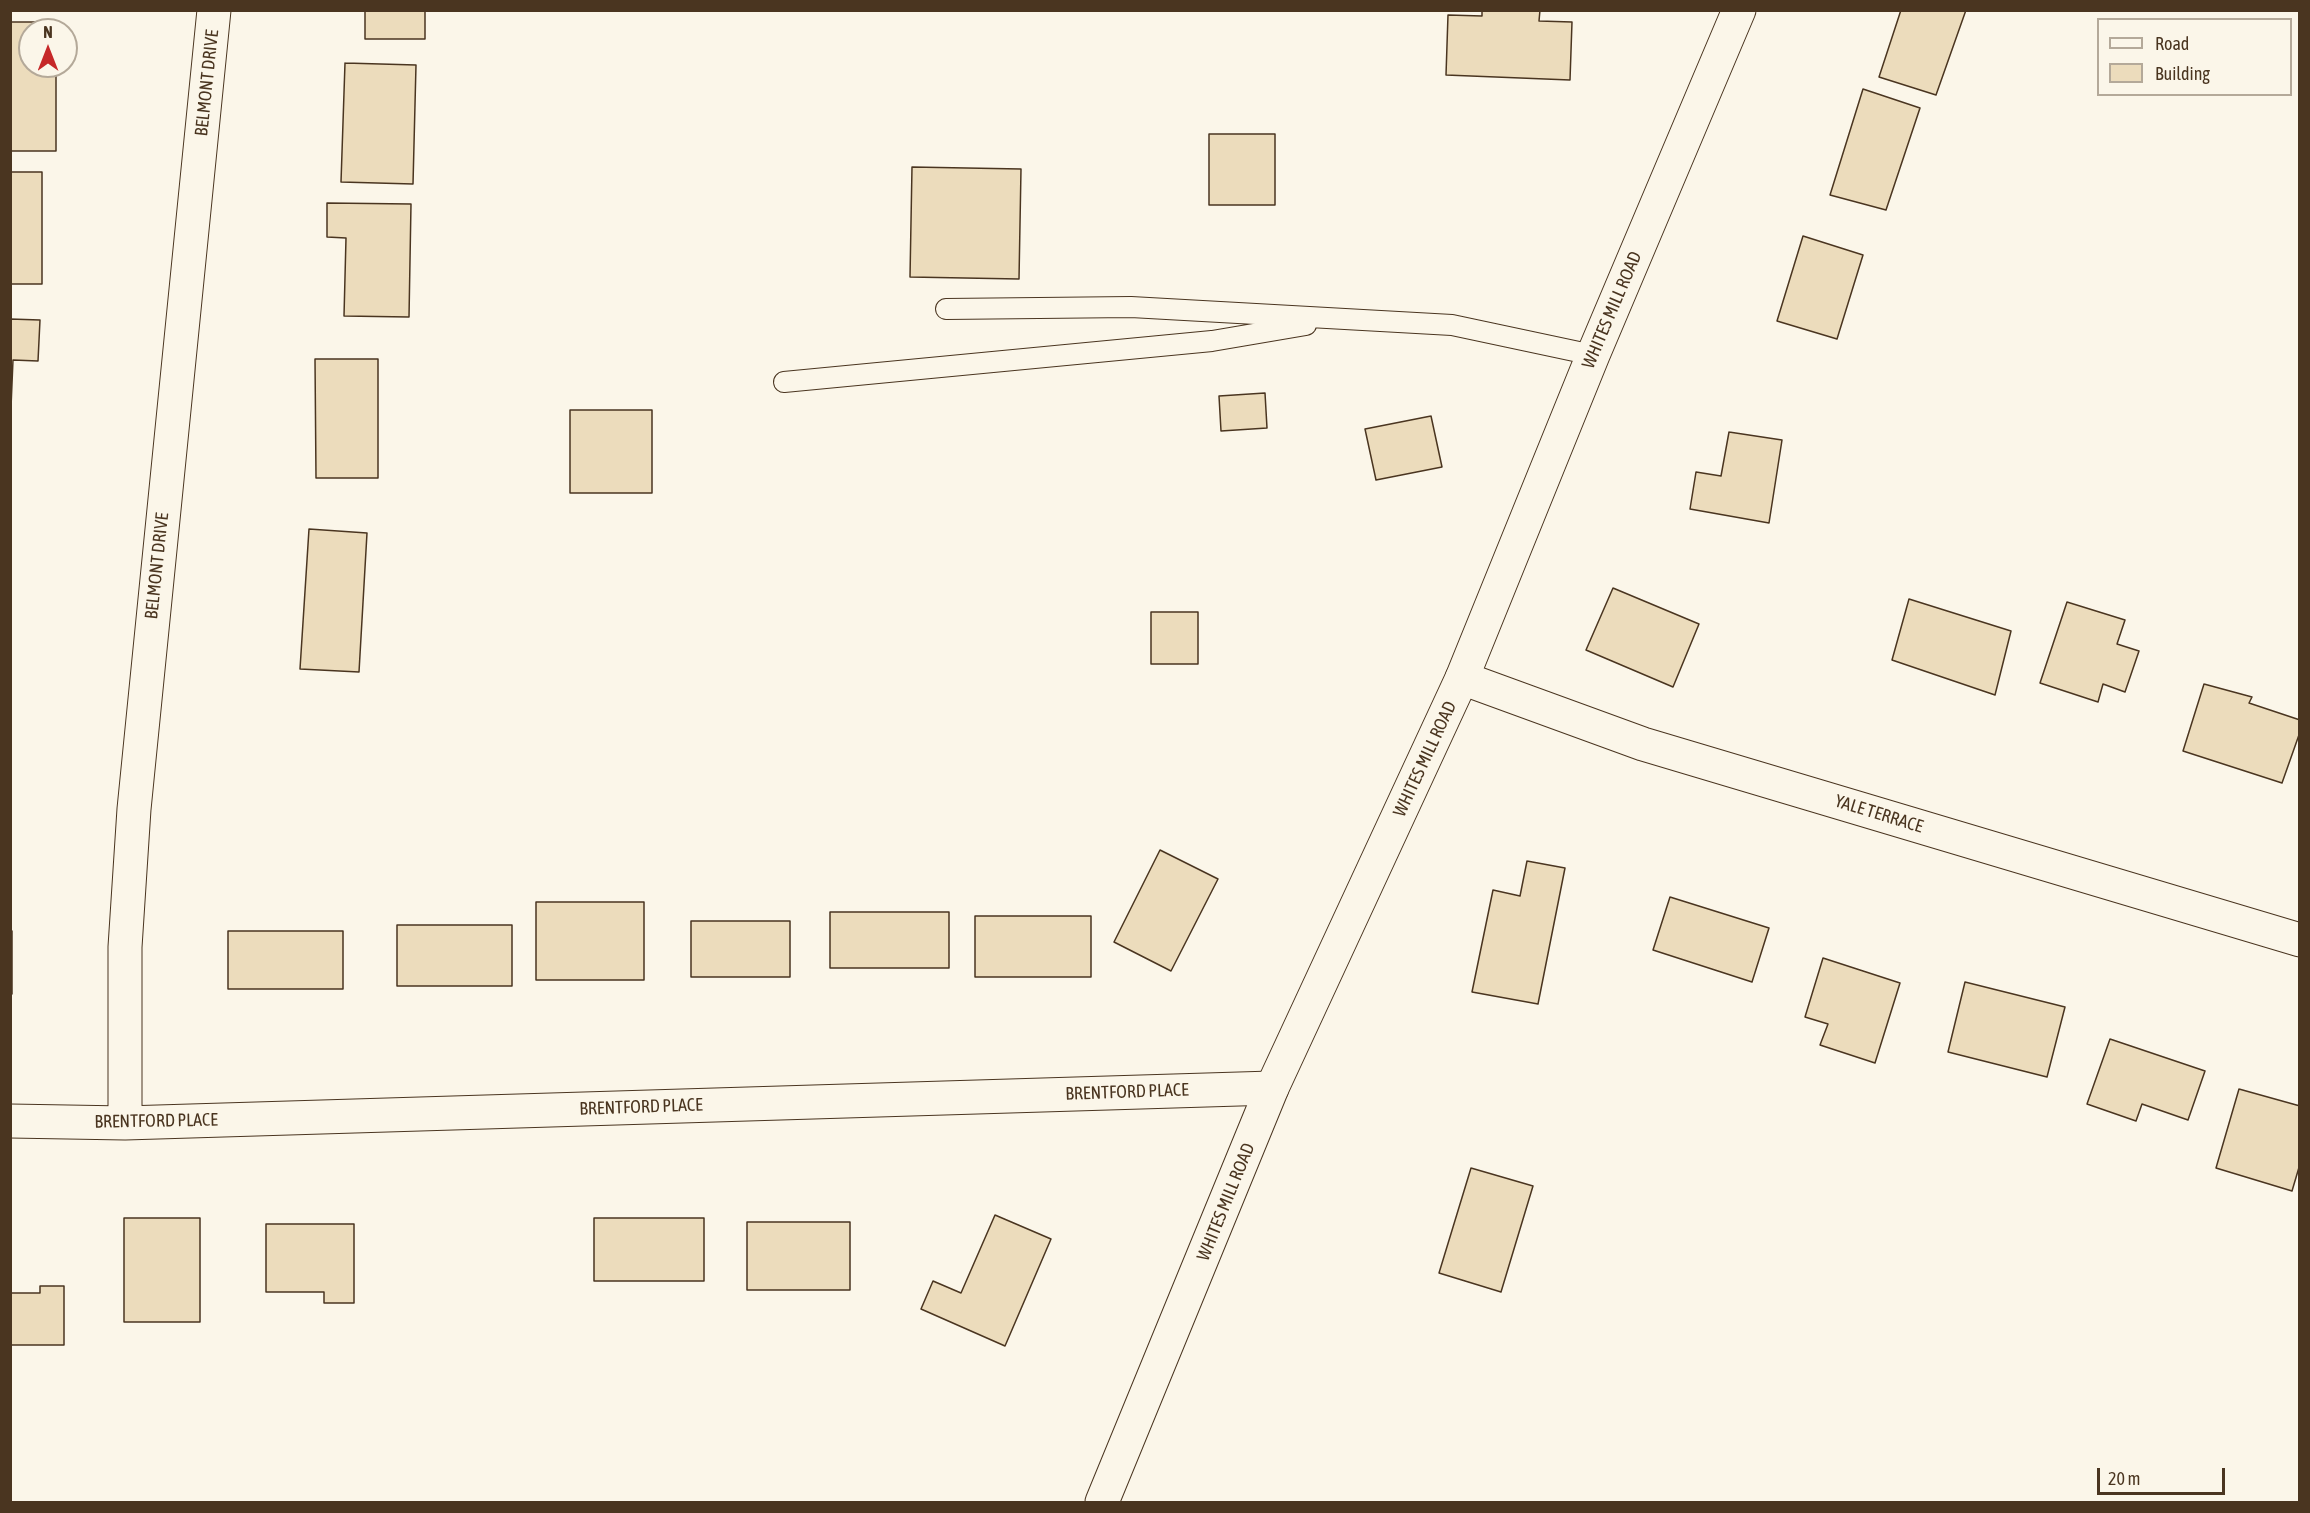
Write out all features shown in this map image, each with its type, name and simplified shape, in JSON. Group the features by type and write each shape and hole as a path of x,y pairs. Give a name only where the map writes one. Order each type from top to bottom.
{"street":[{"name":"BELMONT DRIVE","path":"125,1123 125,947 134,808 214,10"},
{"name":"WHITES MILL ROAD","path":"1102,1503 1272,1088 1462,678 1593,355 1739,10"},
{"name":"YALE TERRACE","path":"1462,678 1644,744 2300,940"},
{"name":"BRENTFORD PLACE","path":"10,1120 125,1123 1272,1088"}],"lane":[{"path":"946,309 1131,308 1452,325 1593,355"},
{"path":"784,382 1212,341 1341,319"}],"building":[{"path":"365,10 425,10 425,39 365,39"},
{"path":"1482,10 1540,10 1539,21 1572,22 1570,80 1446,75 1448,15 1482,16"},
{"path":"1901,10 1966,10 1936,95 1879,77"},
{"path":"10,22 18,22 18,78 56,78 56,151 10,151"},
{"path":"345,63 416,65 413,184 341,182"},
{"path":"1863,89 1920,108 1886,210 1830,195"},
{"path":"1209,134 1275,134 1275,205 1209,205"},
{"path":"912,167 1021,169 1019,279 910,277"},
{"path":"10,172 42,172 42,284 10,284"},
{"path":"327,203 411,204 409,317 344,316 346,238 327,237"},
{"path":"1803,236 1863,255 1837,339 1777,321"},
{"path":"10,319 40,320 38,361 13,360 10,431"},
{"path":"315,359 378,359 378,478 316,478"},
{"path":"1265,393 1267,428 1221,431 1219,396"},
{"path":"570,410 652,410 652,493 570,493"},
{"path":"1431,416 1442,467 1376,480 1365,429"},
{"path":"1729,432 1782,440 1769,523 1690,509 1696,472 1721,476"},
{"path":"309,529 367,533 359,672 300,669"},
{"path":"1613,588 1699,624 1673,687 1586,650"},
{"path":"1909,599 2011,631 1995,695 1892,660"},
{"path":"2067,602 2125,620 2117,644 2139,651 2125,692 2103,684 2098,702 2040,683"},
{"path":"1151,612 1198,612 1198,664 1151,664"},
{"path":"2204,684 2252,697 2249,703 2300,720 2300,732 2282,783 2183,751"},
{"path":"1160,850 1218,879 1171,971 1114,942"},
{"path":"1527,861 1565,868 1538,1004 1472,992 1493,890 1520,896"},
{"path":"1670,897 1769,928 1752,982 1653,950"},
{"path":"536,902 644,902 644,980 536,980"},
{"path":"830,912 949,912 949,968 830,968"},
{"path":"975,916 1091,916 1091,977 975,977"},
{"path":"691,921 790,921 790,977 691,977"},
{"path":"397,925 512,925 512,986 397,986"},
{"path":"10,931 12,931 12,994 10,994"},
{"path":"228,931 343,931 343,989 228,989"},
{"path":"1823,958 1900,983 1875,1063 1820,1045 1828,1024 1805,1017"},
{"path":"1965,982 2065,1007 2047,1077 1948,1052"},
{"path":"2110,1039 2205,1071 2188,1120 2142,1104 2136,1121 2087,1104"},
{"path":"2239,1089 2300,1106 2300,1164 2292,1191 2216,1168"},
{"path":"1471,1168 1533,1186 1501,1292 1439,1273"},
{"path":"995,1215 1051,1239 1005,1346 921,1309 933,1281 961,1293"},
{"path":"124,1218 200,1218 200,1322 124,1322"},
{"path":"594,1218 704,1218 704,1281 594,1281"},
{"path":"747,1222 850,1222 850,1290 747,1290"},
{"path":"266,1224 354,1224 354,1303 324,1303 324,1292 266,1292"},
{"path":"40,1286 64,1286 64,1345 10,1345 10,1293 40,1293"}]}
